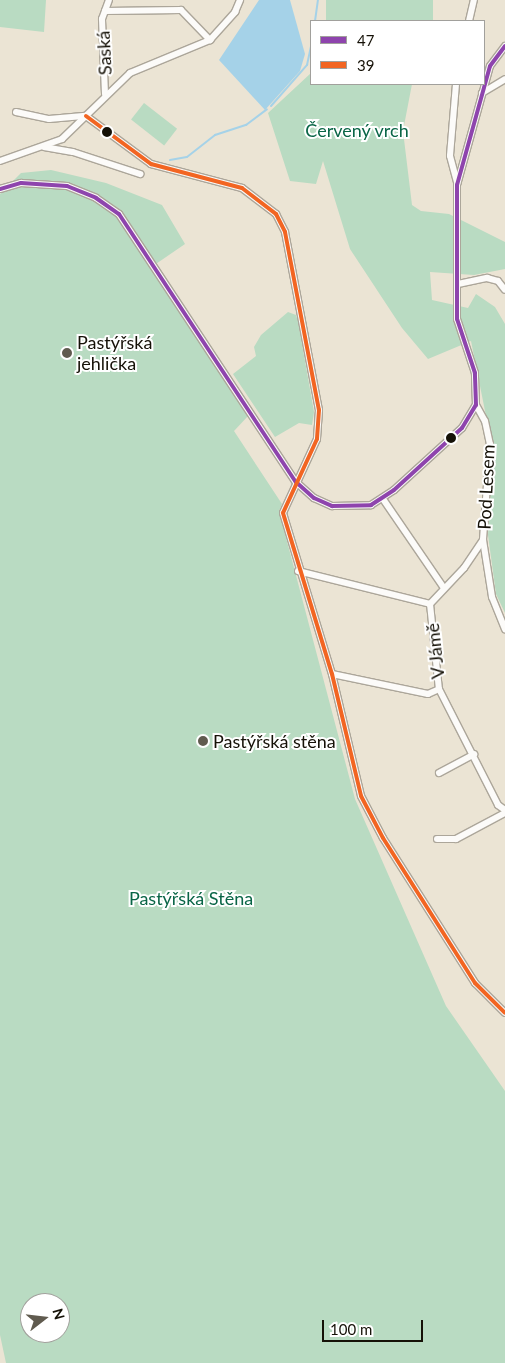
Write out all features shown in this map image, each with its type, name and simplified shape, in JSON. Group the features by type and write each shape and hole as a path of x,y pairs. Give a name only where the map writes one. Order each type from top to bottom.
{"street":[{"path":"105,11 109,0"},
{"name":"Saská","path":"0,161 44,148 62,138 86,116 105,94 130,72 210,40 235,12 240,0"},
{"path":"469,20 474,0"},
{"name":"Saská","path":"105,94 102,19 105,11 181,10 210,40"},
{"path":"485,83 490,66 505,46"},
{"path":"482,93 505,79"},
{"path":"0,189 21,183 50,183 88,194 126,221 296,482 314,498 339,508 363,507 384,499 462,428 476,405 475,373 457,319 457,185 450,156 456,85"},
{"path":"457,185 484,85"},
{"path":"16,112 50,119 86,116 151,164 242,188 276,214 291,252 319,410 317,439 296,482 284,513 298,571 332,674 361,796 383,838 476,983 505,1014"},
{"path":"44,148 73,152 140,174"},
{"path":"458,284 487,278 498,281 505,290"},
{"name":"Pod Lesem","path":"444,588 482,540 490,444 485,421 476,405"},
{"path":"384,499 444,588"},
{"path":"482,540 492,597 505,630"},
{"path":"298,571 430,604"},
{"name":"V Jámě","path":"444,588 430,604 439,689 498,804 505,811"},
{"path":"332,674 428,694 439,689"},
{"path":"439,772 474,754"},
{"path":"437,839 456,839 505,811"}],"green space":[{"path":"0,0 46,0 44,32 0,27"},
{"path":"326,0 433,0 433,20 326,20"},
{"name":"Červený vrch","path":"310,74 310,85 412,85 403,131 412,205 421,211 449,214 505,242 505,269 474,275 430,272 432,300 468,308 476,294 495,307 505,324 505,613 496,594 488,535 492,465 489,431 471,341 428,359 402,328 350,249 323,161 316,184 290,181 268,113"},
{"path":"144,103 177,129 164,145 131,120"},
{"name":"Pastýřská Stěna","path":"51,170 106,183 162,205 185,244 150,268 249,415 234,431 282,504 279,511 355,799 446,1006 505,1091 505,1363 6,1363 0,1335 0,194 21,173"},
{"path":"288,312 296,315 298,321 314,412 312,425 299,423 275,437 233,374 256,356 254,347 261,335"}],"water":[{"path":"259,0 290,0 305,54 300,71 265,110 219,60"}],"waterway":[{"path":"315,20 318,0"},
{"path":"271,106 307,65 310,51"},
{"path":"170,160 187,157 215,135 246,125 267,109"}],"transit line":[{"name":"47","path":"485,84 490,66 505,46"},
{"name":"47","path":"0,189 21,183 67,186 96,198 119,214 296,482 314,498 332,506 371,505 394,490 462,428 476,405 475,373 457,319 457,185 485,85"},
{"name":"39","path":"86,116 151,164 242,188 276,214 285,232 319,410 317,439 283,513 332,674 361,796 383,838 475,983 505,1013"}],"place":[{"name":"Pastýřská jehlička","path":"67,353"},
{"name":"Pastýřská stěna","path":"203,741"}]}
